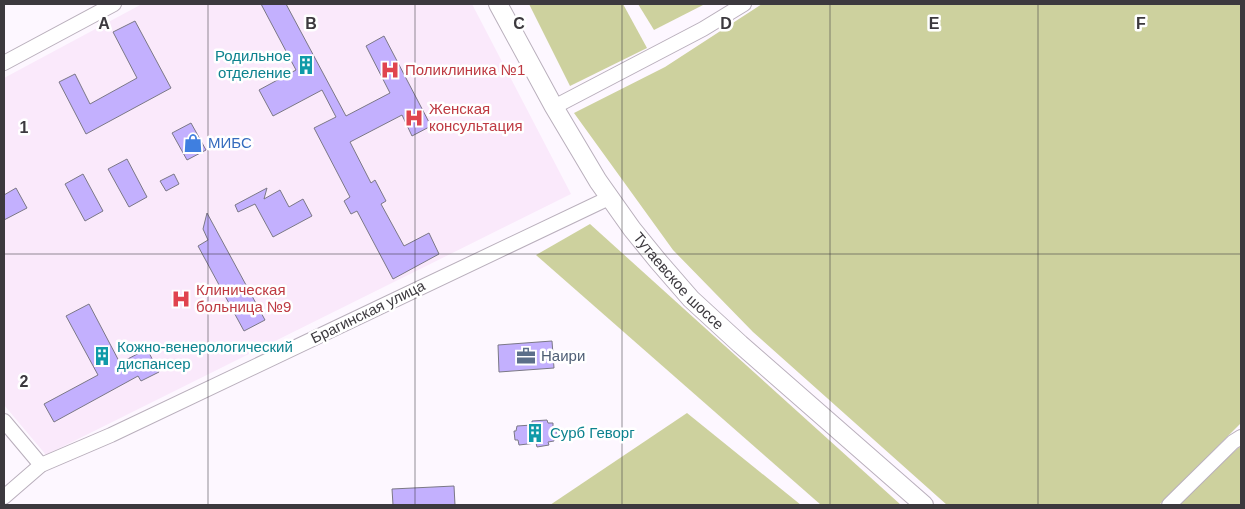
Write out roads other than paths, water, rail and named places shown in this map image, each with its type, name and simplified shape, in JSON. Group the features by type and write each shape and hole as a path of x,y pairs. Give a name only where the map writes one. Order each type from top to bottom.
{"main road":[{"name":"Тутаевское шоссе","path":"498,4 554,107 609,198 637,235 691,299 924,505"}],"street":[{"path":"4,63 114,4"},
{"path":"554,107 703,29 744,4"},
{"name":"Брагинская улица","path":"4,497 41,464 111,435 609,198"},
{"path":"4,421 41,464"},
{"path":"1170,505 1233,442 1241,437"}],"place":[{"name":"Родильное отделение","path":"306,65"},
{"name":"Поликлиника №1","path":"390,70"},
{"name":"Женская консультация","path":"414,118"},
{"name":"МИБС","path":"193,143"},
{"name":"Клиническая больница №9","path":"181,299"},
{"name":"Кожно-венерологический диспансер","path":"102,356"},
{"name":"Наири","path":"526,356"},
{"name":"Сурб Геворг","path":"535,433"}]}
